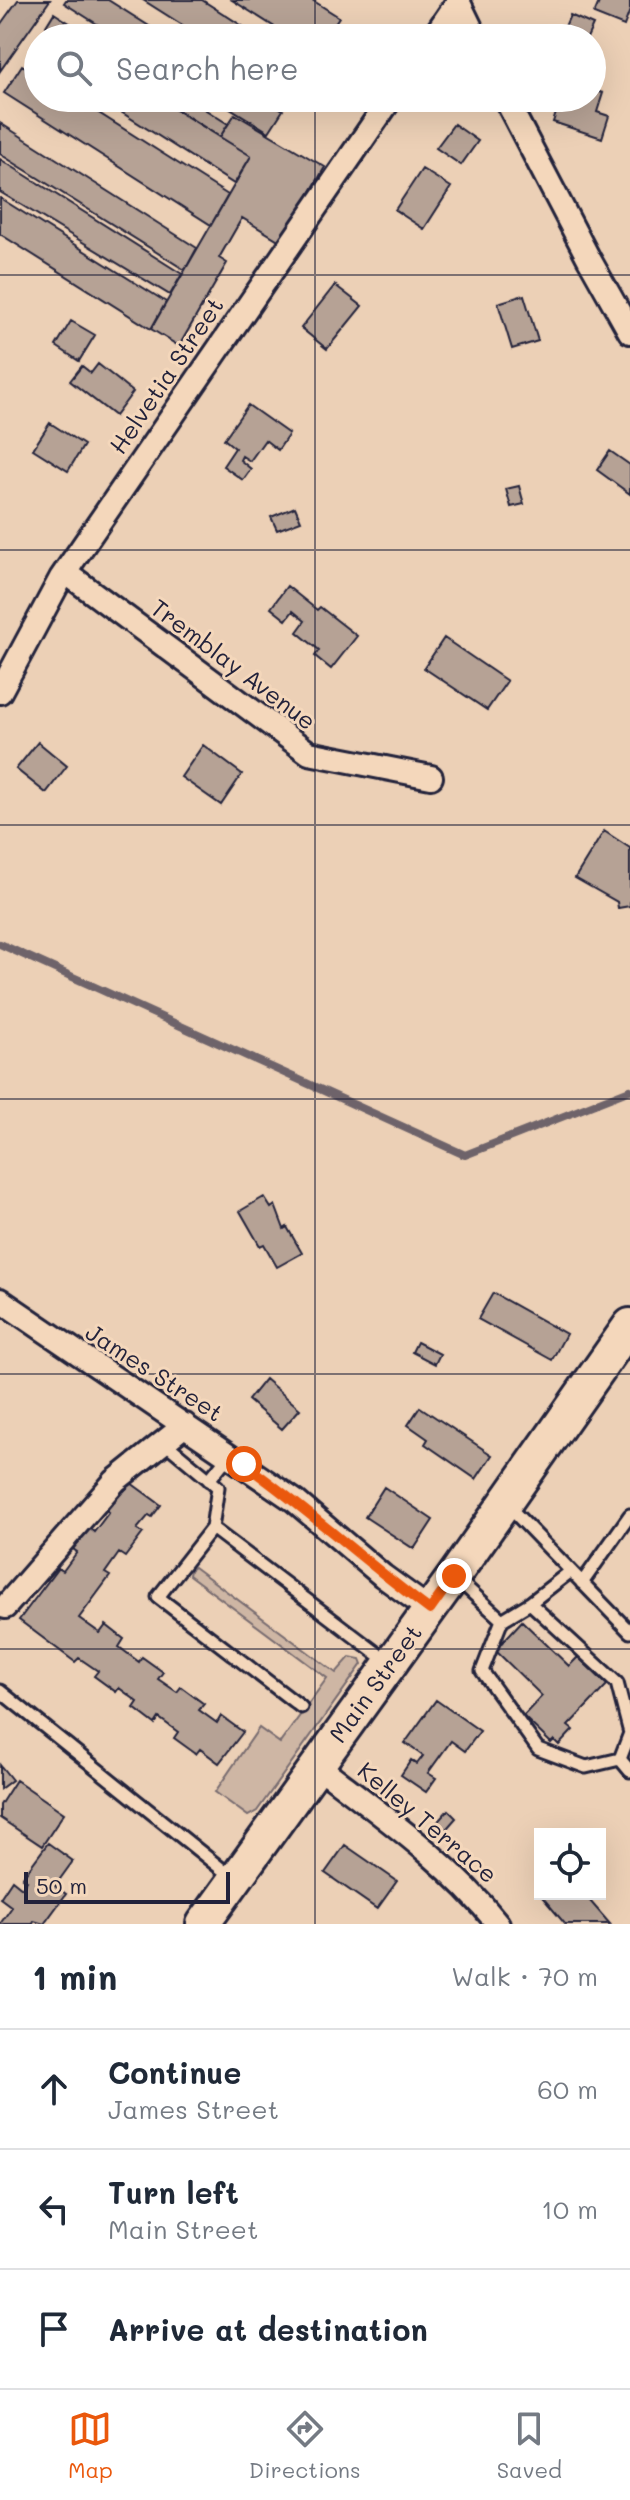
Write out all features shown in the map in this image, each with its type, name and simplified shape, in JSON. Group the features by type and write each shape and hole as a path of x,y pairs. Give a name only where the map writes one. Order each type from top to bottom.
{"main road":[{"name":"Main Street","path":"203,1924 430,1610 630,1325"}],"street":[{"path":"443,24 459,1"},
{"path":"459,1 470,24"},
{"name":"Helvetia Street","path":"0,692 65,572 381,112"},
{"path":"512,112 630,332"},
{"name":"Tremblay Avenue","path":"65,572 309,753 431,777"},
{"name":"James Street","path":"0,1300 295,1501 383,1576 430,1610"},
{"path":"5,1607 115,1481 185,1425"},
{"name":"Kelley Terrace","path":"317,1765 439,1862 479,1899 498,1924"}],"lane":[{"path":"164,1442 218,1487 212,1528 158,1597 301,1707"},
{"path":"209,1480 229,1454"},
{"path":"505,1503 630,1632"},
{"path":"582,1583 630,1515"},
{"path":"212,1528 391,1663"},
{"path":"571,1571 502,1620 482,1671 538,1749 586,1767 620,1759"},
{"path":"454,1576 502,1620"},
{"path":"530,1603 617,1683 630,1733 620,1759"},
{"path":"0,1692 234,1880"},
{"path":"620,1759 630,1771"}],"shaded area":[{"path":"194,1567 336,1673 350,1657 360,1659 362,1664 257,1811 248,1816 215,1792 259,1728 280,1743 327,1678 189,1575"}],"building":[{"path":"18,0 50,0 33,24 24,24 24,37 0,71 0,25"},
{"path":"66,0 108,0 146,24 97,24 64,3"},
{"path":"143,0 202,0 239,24 181,24"},
{"path":"232,0 312,0 339,17 334,24 270,24"},
{"path":"600,0 630,0 624,26 594,14"},
{"path":"54,13 71,24 47,24"},
{"path":"570,15 591,24 566,24"},
{"path":"22,65 24,66 24,106 4,93"},
{"path":"34,112 97,112 228,195 211,225"},
{"path":"121,112 179,112 251,156 234,184"},
{"path":"181,112 209,112 228,124 220,137"},
{"path":"237,112 282,112 269,132"},
{"path":"556,112 597,112 609,116 602,138 553,122"},
{"path":"235,114 325,167 282,242 242,218 219,258 227,263 179,346 151,329 251,156 220,137"},
{"path":"0,123 197,248 185,270 0,154"},
{"path":"454,124 478,141 461,165 436,148"},
{"path":"0,159 182,274 170,295 0,192"},
{"path":"422,169 451,187 424,229 395,210"},
{"path":"0,198 166,302 151,329 0,234"},
{"path":"335,285 362,306 327,349 301,328"},
{"path":"524,295 538,341 512,349 498,303"},
{"path":"71,321 95,335 79,361 56,346"},
{"path":"98,364 133,392 115,416 70,381 82,366 91,373"},
{"path":"248,405 289,434 278,450 265,440 250,461 242,456 240,460 251,469 243,480 223,466 235,448 224,439"},
{"path":"50,423 84,445 68,471 33,449"},
{"path":"610,451 630,465 630,494 597,470"},
{"path":"519,486 524,504 511,507 506,489"},
{"path":"295,507 301,521 277,530 271,517"},
{"path":"287,586 357,636 331,669 315,656 319,650 297,632 305,621 293,611 286,620 271,608"},
{"path":"444,638 507,681 487,710 424,668"},
{"path":"38,742 67,766 46,793 16,769"},
{"path":"203,745 242,774 221,805 181,777"},
{"path":"604,831 630,848 630,906 618,908 617,902 575,878"},
{"path":"264,1197 271,1208 275,1205 284,1229 287,1227 302,1253 277,1267 264,1244 260,1246 240,1211"},
{"path":"493,1293 566,1334 552,1360 478,1319"},
{"path":"417,1342 440,1354 435,1364 412,1352"},
{"path":"265,1379 300,1409 282,1429 248,1400"},
{"path":"420,1407 492,1455 476,1479 425,1444 428,1439 408,1425"},
{"path":"131,1483 161,1505 137,1529 143,1533 125,1557 119,1553 105,1573 110,1576 79,1618 100,1633 106,1625 124,1639 119,1647 139,1662 142,1657 163,1672 158,1679 177,1692 181,1687 204,1704 199,1710 217,1723 221,1716 243,1732 219,1763 200,1749 196,1754 174,1738 178,1732 159,1718 155,1724 134,1708 138,1702 119,1688 116,1692 94,1676 98,1671 79,1658 75,1662 19,1620 58,1568 63,1571 77,1552 73,1549 89,1528 94,1532 109,1512 103,1508 119,1487 124,1491"},
{"path":"384,1487 433,1520 414,1549 365,1517"},
{"path":"522,1621 569,1666 578,1657 607,1685 568,1726 573,1730 559,1745 554,1740 551,1743 523,1716 542,1696 495,1650"},
{"path":"436,1700 480,1731 465,1751 451,1741 428,1773 436,1778 426,1792 401,1775 411,1760 417,1764 423,1756 405,1743"},
{"path":"0,1765 12,1780 0,1789"},
{"path":"16,1780 64,1813 42,1846 0,1818 0,1805"},
{"path":"448,1810 456,1818 441,1835 433,1827"},
{"path":"48,1843 73,1861 55,1886 66,1894 44,1924 34,1921 33,1924 0,1924 12,1907 0,1898 12,1880 22,1888 27,1881 22,1878"},
{"path":"345,1845 397,1881 377,1909 325,1873"},
{"path":"545,1900 589,1900 610,1924 565,1924"}],"waterway":[{"path":"0,944 465,1155 630,1090"}],"route":[{"path":"244,1464 430,1610 454,1576"}]}
